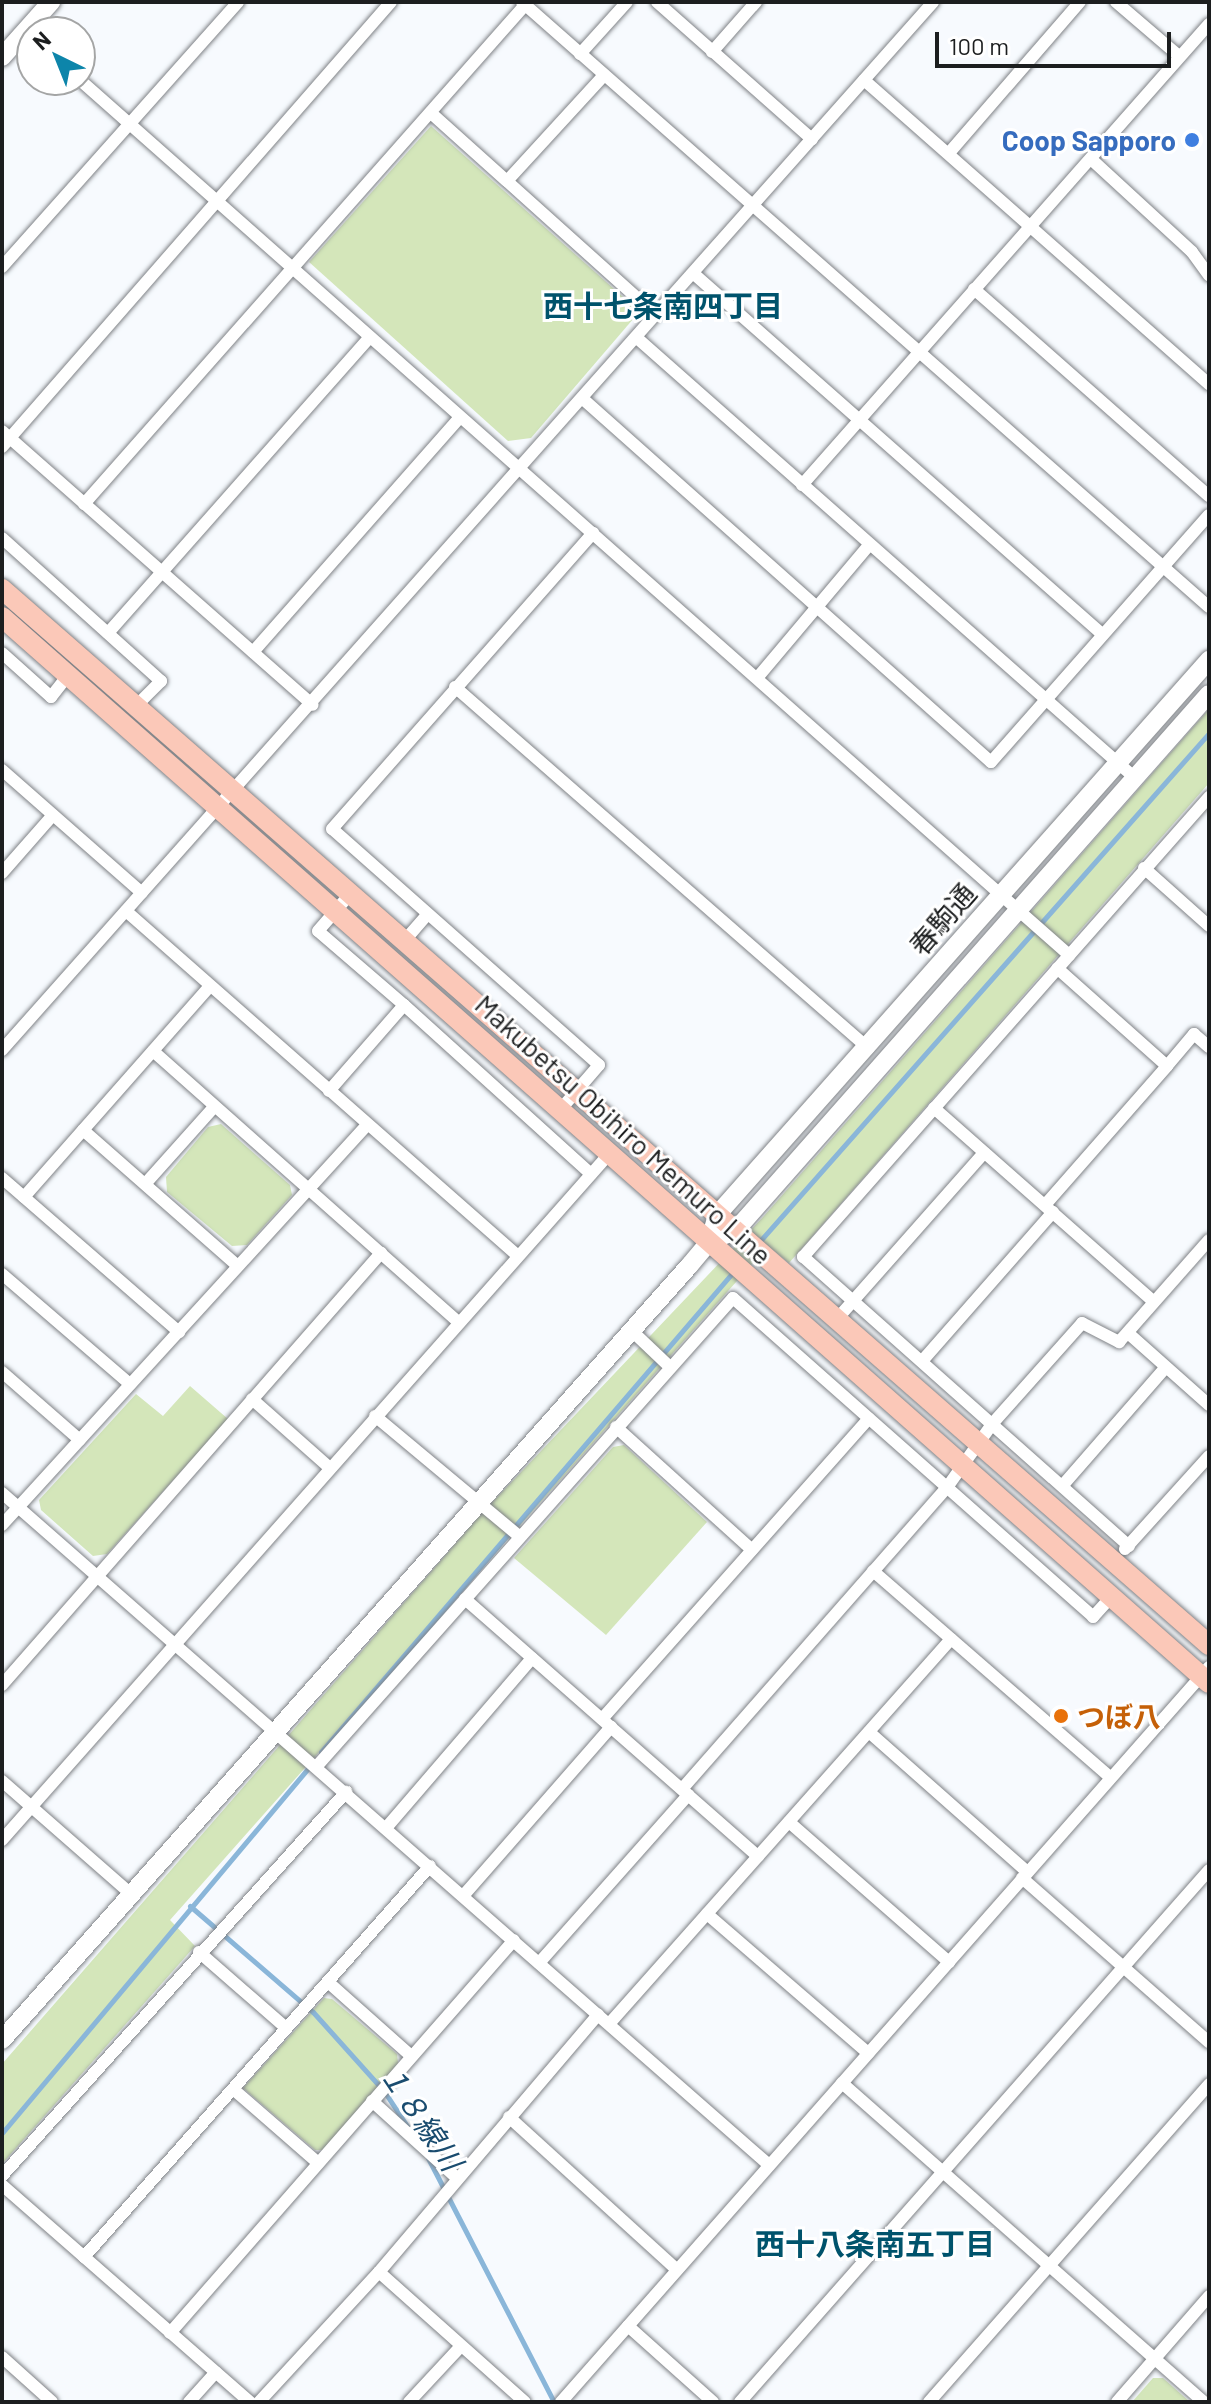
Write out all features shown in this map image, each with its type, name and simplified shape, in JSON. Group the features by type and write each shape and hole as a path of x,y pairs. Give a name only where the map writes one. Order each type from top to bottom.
{"main road":[{"name":"Makubetsu Obihiro Memuro Line","path":"2,589 218,807 818,1340 1206,1676"},
{"name":"Makubetsu Obihiro Memuro Line","path":"2,617 68,675 233,790 1209,1645"}],"street":[{"path":"2,267 238,2"},
{"path":"313,705 162,571 5,439 391,2"},
{"path":"580,54 627,2"},
{"path":"657,2 812,139"},
{"path":"712,52 756,2"},
{"path":"2,1050 233,790 313,705 933,2"},
{"path":"949,153 1080,2"},
{"path":"1116,2 1179,56"},
{"path":"84,504 524,4 1209,607"},
{"path":"802,485 1209,24"},
{"path":"507,181 604,75"},
{"path":"864,80 1209,384"},
{"path":"96,94 1069,955"},
{"path":"431,113 656,315"},
{"path":"1091,159 1192,252 1209,275"},
{"path":"694,274 1102,634"},
{"path":"974,289 1209,496"},
{"path":"108,633 370,337"},
{"path":"637,338 1135,778"},
{"path":"583,399 991,762 1209,515"},
{"path":"253,652 459,418"},
{"path":"561,1109 599,1065 332,829 593,533"},
{"path":"2,538 161,681 129,715"},
{"path":"758,677 869,545"},
{"path":"2,653 51,697 68,675"},
{"name":"春駒通","path":"717,1215 1209,660"},
{"path":"455,687 868,1048"},
{"name":"春駒通","path":"735,1231 1209,694"},
{"path":"2,770 142,893"},
{"path":"1129,1546 923,1360 803,1257 1209,797"},
{"path":"2,873 53,815"},
{"path":"1144,868 1209,926"},
{"path":"352,892 318,931 591,1174"},
{"path":"126,911 517,1255"},
{"path":"406,939 428,914"},
{"path":"1057,968 1167,1066"},
{"path":"24,1197 210,986"},
{"path":"329,1091 404,1005"},
{"path":"923,1360 1194,1034 1209,1047"},
{"path":"153,1051 458,1322"},
{"path":"146,1183 214,1107"},
{"path":"934,1108 1154,1302"},
{"path":"2,1525 367,1125"},
{"path":"83,1130 238,1266"},
{"path":"2,1840 610,1153"},
{"path":"837,1319 984,1153"},
{"path":"2,1178 179,1332"},
{"path":"2,2040 709,1242 717,1215"},
{"path":"709,1242 735,1231"},
{"path":"539,1963 948,1486 993,1423 1082,1323 1119,1342 1209,1240"},
{"path":"2,1685 381,1253"},
{"path":"2,1274 130,1384"},
{"path":"317,1766 733,1298 1093,1617 1112,1596"},
{"path":"631,1330 670,1367"},
{"path":"1128,1333 1209,1405"},
{"path":"803,1359 818,1340"},
{"path":"1063,1485 1165,1368"},
{"path":"2,1372 80,1440"},
{"path":"252,1399 330,1468"},
{"path":"375,1416 519,1536"},
{"path":"463,1896 752,1550 869,1418"},
{"path":"616,1427 752,1550"},
{"path":"1113,1564 1209,1456"},
{"path":"2,1493 769,2165"},
{"path":"873,1571 1110,1777"},
{"path":"465,1599 758,1856"},
{"path":"609,2024 951,1639"},
{"path":"386,1828 532,1658"},
{"path":"561,2402 1110,1777 1206,1676"},
{"path":"869,1732 1209,2042"},
{"path":"2,1781 132,1895"},
{"path":"2,2176 199,1952 346,1792"},
{"path":"789,1822 949,1962"},
{"path":"84,2257 430,1866"},
{"path":"740,2402 1209,1870"},
{"path":"707,1914 868,2053"},
{"path":"170,2333 514,1940"},
{"path":"199,1952 286,2028"},
{"path":"328,1982 411,2056"},
{"path":"259,2402 379,2272 598,2015"},
{"path":"842,2083 1204,2402"},
{"path":"929,2402 1209,2084"},
{"path":"233,2089 318,2163"},
{"path":"372,2101 457,2178"},
{"path":"509,2117 677,2270"},
{"path":"2,2185 250,2402"},
{"path":"379,2272 525,2402"},
{"path":"1117,2402 1209,2296"},
{"path":"628,2326 713,2402"},
{"path":"409,2402 461,2346"},
{"path":"2,2357 52,2402"},
{"path":"189,2402 216,2372"}],"green space":[{"path":"431,126 631,304 634,318 531,438 508,441 309,262"},
{"path":"1209,709 1209,783 789,1263 768,1246 170,1920 195,1946 2,2164 2,2064 483,1512 763,1217"},
{"path":"221,1124 290,1185 292,1195 247,1245 232,1246 167,1192 166,1177 208,1127"},
{"path":"190,1386 228,1419 107,1554 93,1556 41,1510 39,1500 136,1394 163,1416"},
{"path":"624,1445 707,1522 606,1635 514,1558 613,1447"},
{"path":"324,1998 332,1999 397,2054 398,2063 324,2150 315,2150 243,2088"},
{"path":"1153,2378 1163,2378 1190,2402 1132,2402"}],"waterway":[{"path":"759,1242 1209,733"},
{"path":"321,1752 734,1271"},
{"path":"2,2133 310,1766"},
{"name":"１８線川","path":"190,1906 313,2012 384,2091 407,2126"},
{"name":"１８線川","path":"428,2158 554,2402"}],"place":[{"name":"Coop Sapporo","path":"1192,140"},
{"name":"つぼ八","path":"1061,1716"}],"district":[{"name":"西十七条南四丁目","path":"663,305"},
{"name":"西十八条南五丁目","path":"875,2243"}]}
